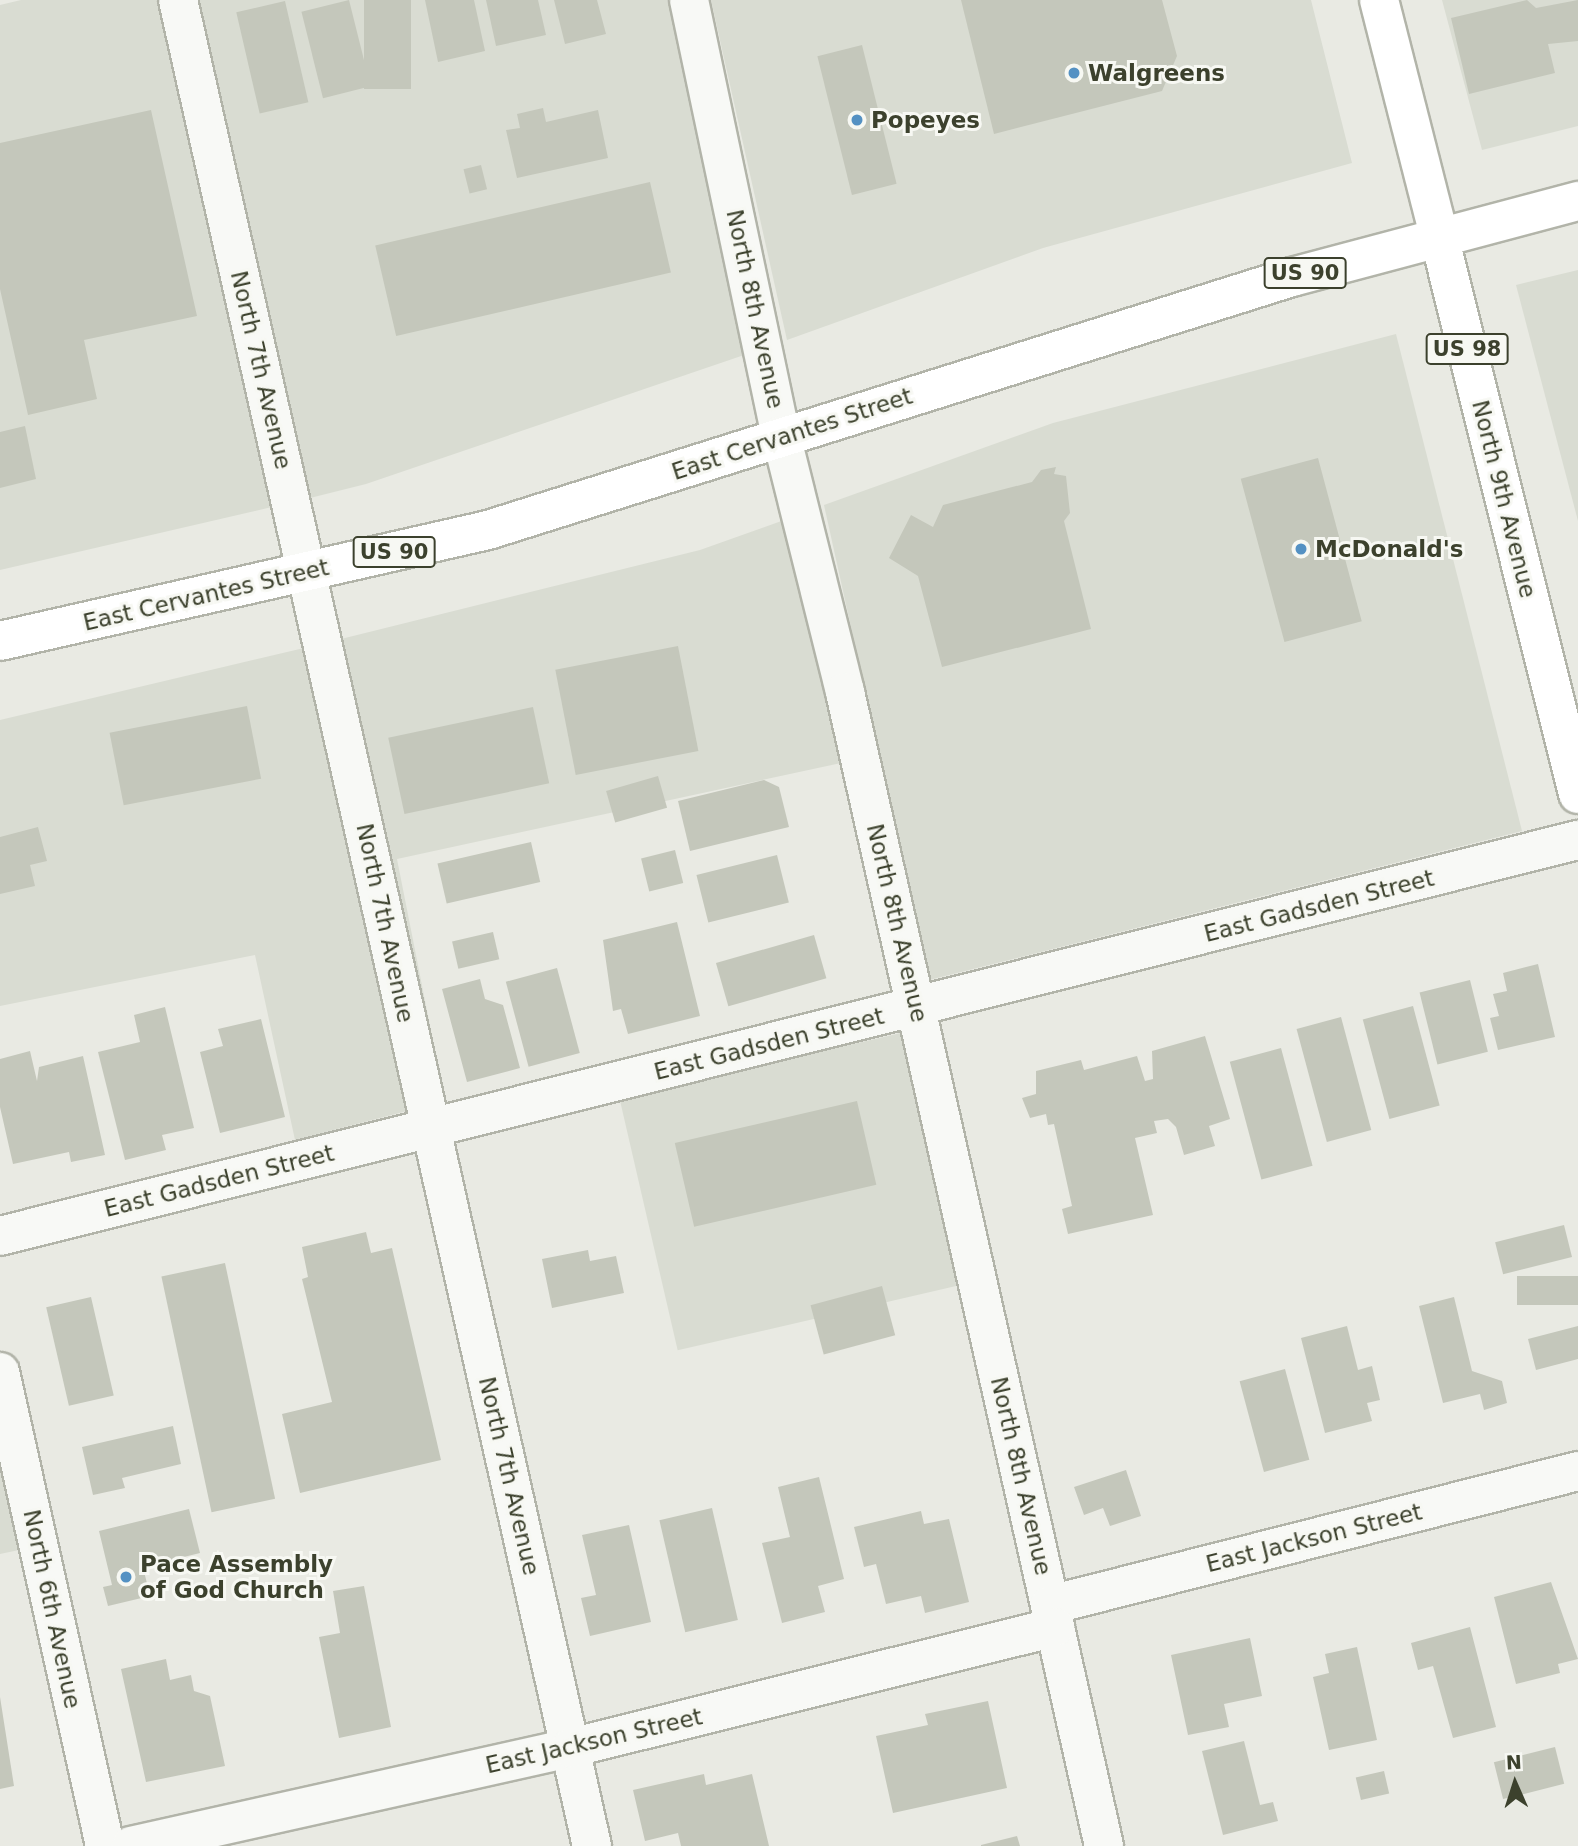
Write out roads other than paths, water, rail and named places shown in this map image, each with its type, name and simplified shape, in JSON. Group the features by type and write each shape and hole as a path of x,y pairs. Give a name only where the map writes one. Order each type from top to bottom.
{"main road":[{"name":"North 9th Avenue","path":"1379,0 1578,794"},
{"name":"East Cervantes Street","path":"0,641 488,530 781,435 1439,236 1578,201"}],"street":[{"name":"North 7th Avenue","path":"178,0 592,1846"},
{"name":"North 8th Avenue","path":"689,0 781,435 915,1007 1104,1846"},
{"name":"East Gadsden Street","path":"0,1236 1578,840"},
{"name":"North 6th Avenue","path":"0,1372 105,1846"},
{"name":"East Jackson Street","path":"131,1846 570,1748 1578,1471"}],"place":[{"name":"Walgreens","path":"1074,73"},
{"name":"Popeyes","path":"857,120"},
{"name":"McDonald's","path":"1301,549"},
{"name":"Pace Assembly of God Church","path":"126,1577"}]}
